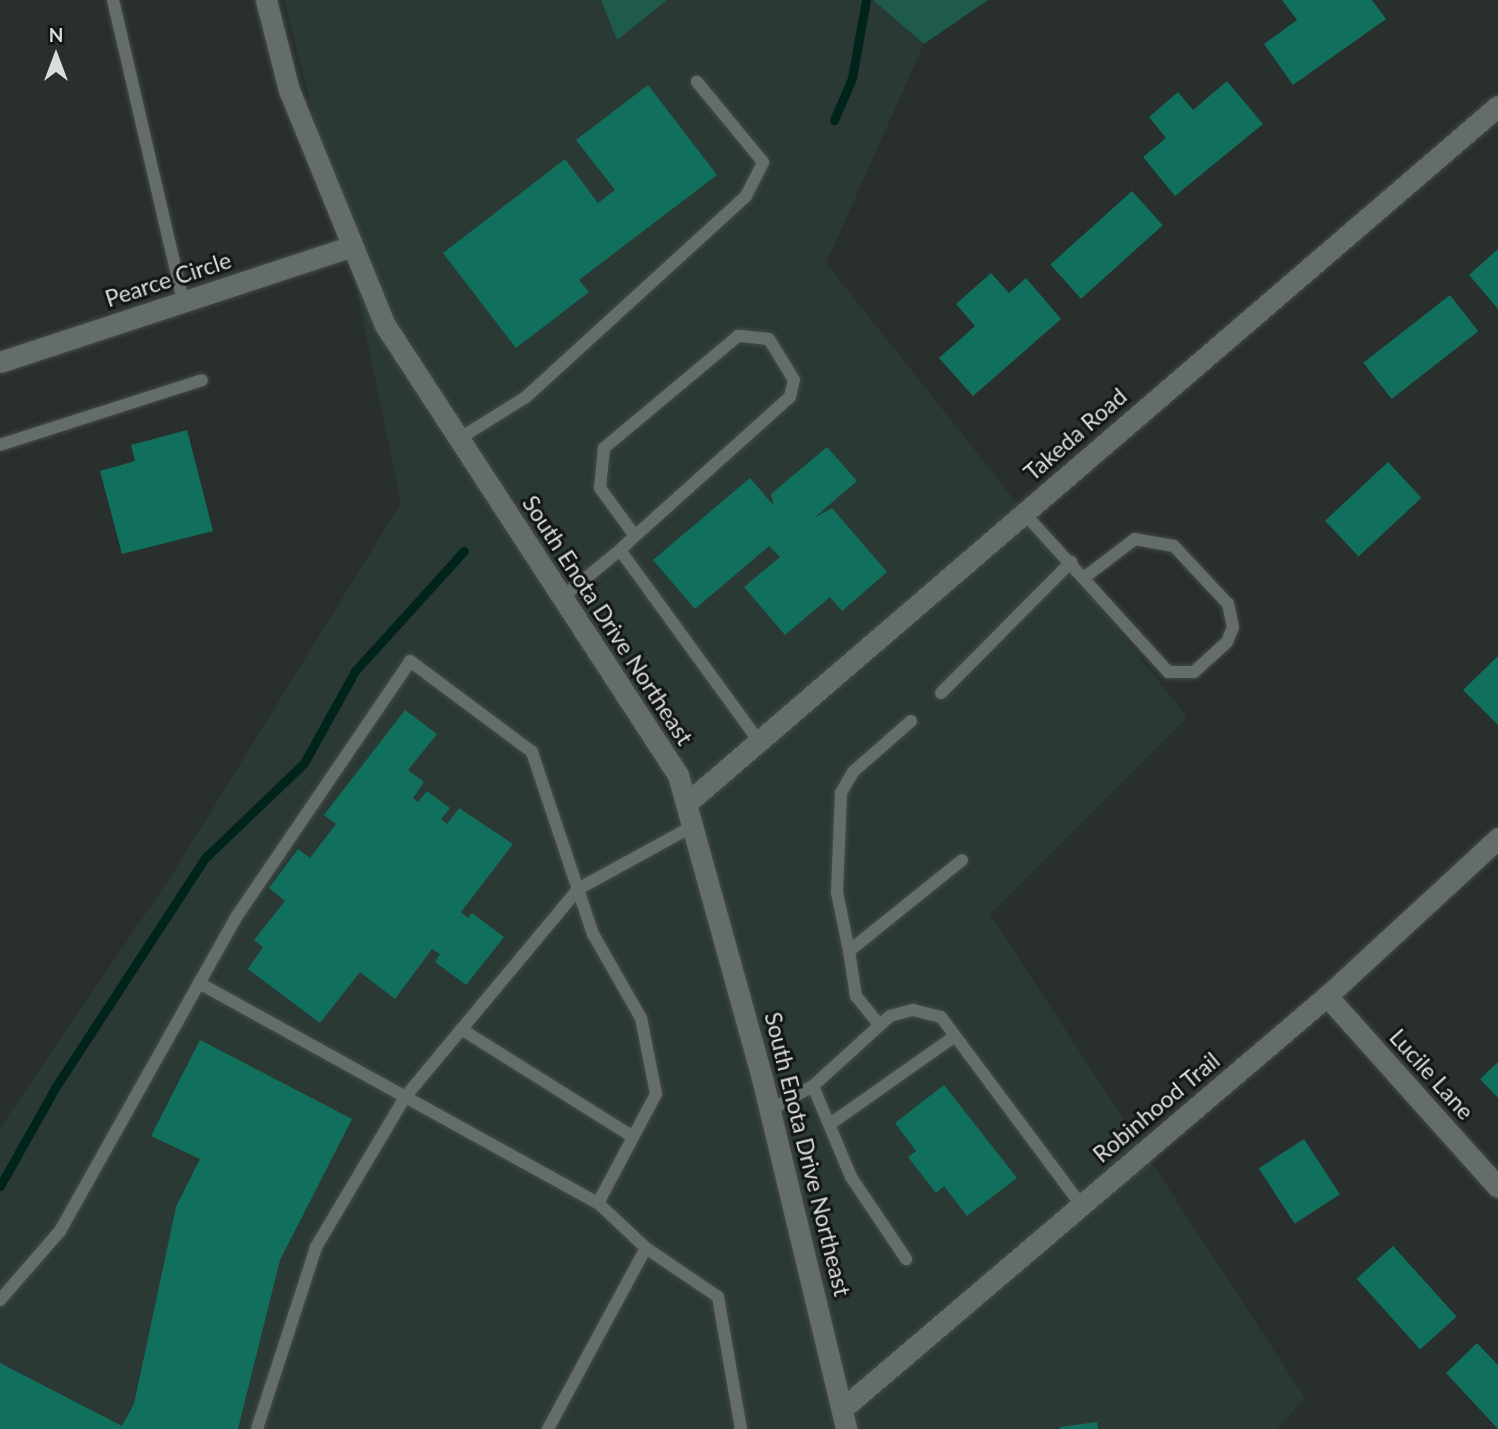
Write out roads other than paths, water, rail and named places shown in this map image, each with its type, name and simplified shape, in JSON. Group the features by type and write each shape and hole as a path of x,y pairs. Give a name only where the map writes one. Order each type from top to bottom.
{"street":[{"name":"South Enota Drive Northeast","path":"266,0 289,90 385,325 457,440 635,701 678,775 770,1110 844,1419"},
{"name":"Takeda Road","path":"687,803 1498,106"},
{"name":"Pearce Circle","path":"0,362 352,246"},
{"name":"Robinhood Trail","path":"844,1419 1081,1205 1327,996 1498,838"},
{"name":"Lucile Lane","path":"1327,996 1498,1187"}],"lane":[{"path":"113,0 183,302"},
{"path":"457,440 526,397 746,196 763,162 696,82"},
{"path":"564,596 620,550 790,397 794,380 788,362 769,339 738,336 604,448 600,488 635,536"},
{"path":"0,445 202,380"},
{"path":"1024,513 1085,577 1168,672 1194,672 1227,642 1233,627 1228,604 1174,546 1135,539 1085,577"},
{"path":"620,550 759,741"},
{"path":"941,693 1071,562"},
{"path":"0,1300 60,1231 237,916 410,662 532,752 593,934 641,1018 656,1094 598,1203"},
{"path":"878,1024 856,996 837,892 837,821 841,793 853,772 911,721"},
{"path":"257,1429 316,1247 405,1097 578,889 693,827"},
{"path":"849,951 961,860"},
{"path":"199,983 598,1203 646,1248 718,1297 741,1429"},
{"path":"770,1110 813,1086 878,1024 913,1010 941,1017 1081,1205"},
{"path":"461,1029 633,1137"},
{"path":"833,1122 955,1036"},
{"path":"813,1086 833,1122 851,1177 906,1259"},
{"path":"548,1429 646,1248"}],"waterway":[{"path":"834,120 852,78 866,0"},
{"path":"0,1186 55,1088 205,858 304,763 355,671 464,551"}]}
